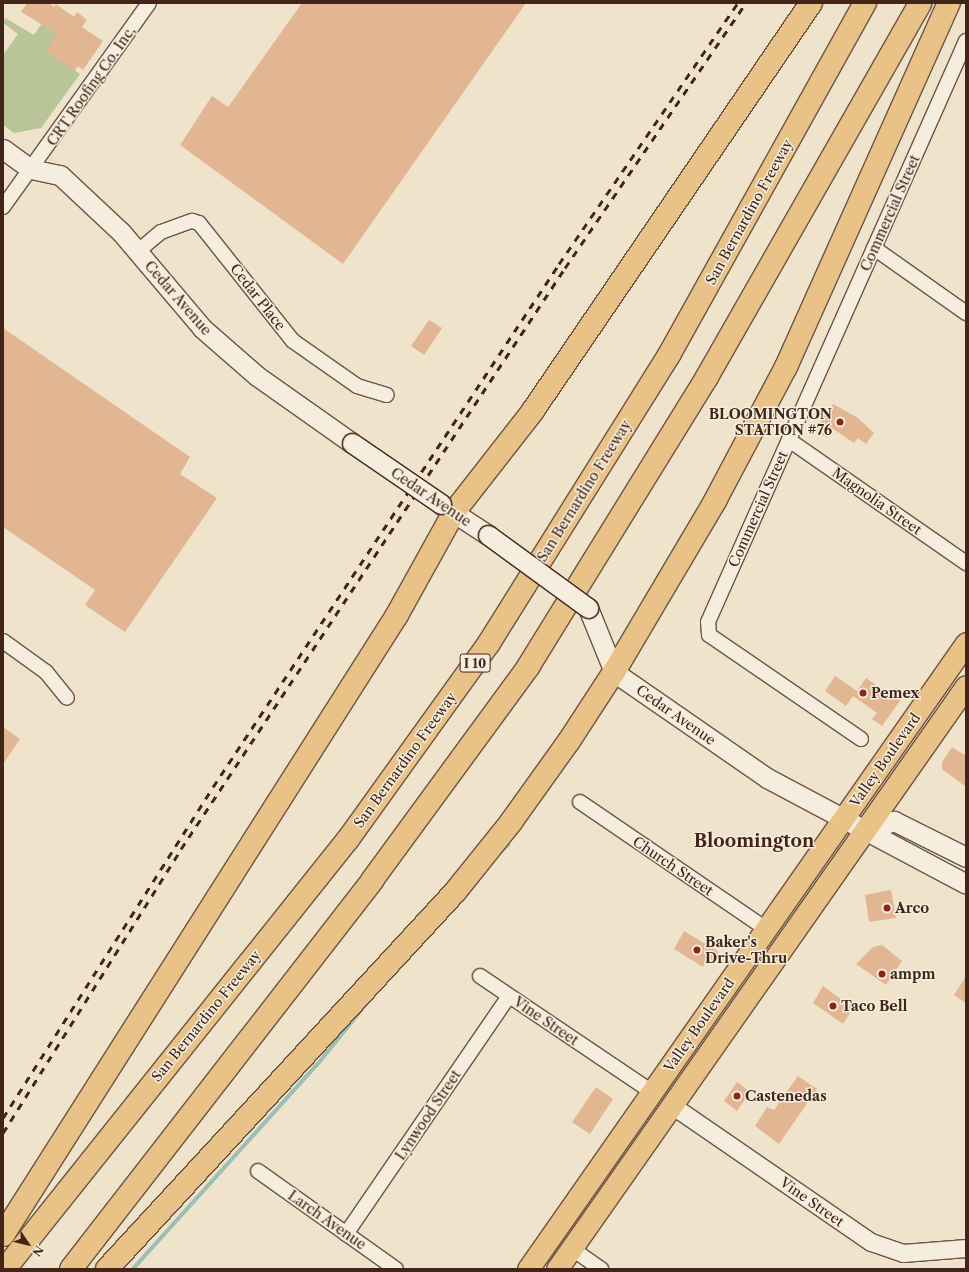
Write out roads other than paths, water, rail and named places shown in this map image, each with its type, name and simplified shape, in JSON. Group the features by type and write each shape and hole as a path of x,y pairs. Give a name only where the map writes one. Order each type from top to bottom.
{"highway":[{"path":"3,1235 397,615 447,508 550,386 812,3"},
{"name":"San Bernardino Freeway","path":"5,1269 349,838 489,643 669,355 865,3"},
{"path":"71,1269 373,879 528,667 707,377 920,3"},
{"path":"107,1269 455,892 516,815 614,672 715,501 786,368 949,3"}],"main road":[{"name":"Cedar Avenue","path":"3,149 31,169 60,175 138,252 202,328 257,376 352,443 488,535 588,608 614,672 766,778 966,884"},
{"name":"Valley Boulevard","path":"528,1269 966,643"},
{"name":"Valley Boulevard","path":"557,1269 866,831 966,686"},
{"path":"866,831 894,821 966,857"}],"street":[{"name":"CRT Roofing Co. Inc,","path":"3,207 149,3"},
{"name":"Commercial Street","path":"861,739 709,634 708,622 966,41"},
{"name":"Cedar Place","path":"138,252 161,232 192,221 199,223 293,341 357,386 387,395"},
{"path":"874,248 966,313"},
{"name":"Magnolia Street","path":"789,440 966,563"},
{"path":"3,641 46,672 67,698"},
{"name":"Church Street","path":"580,802 766,929"},
{"name":"Vine Street","path":"480,976 652,1092"},
{"name":"Lynwood Street","path":"346,1234 509,996"},
{"name":"Vine Street","path":"673,1106 871,1242 903,1253 966,1248"},
{"name":"Larch Avenue","path":"258,1171 396,1269"},
{"path":"571,1248 601,1269"}],"waterway":[{"path":"501,851 508,845"},
{"path":"133,1269 317,1065 371,998"}],"railway":[{"path":"3,1118 213,787 559,264 738,3"},
{"path":"3,1133 181,849 565,268 746,3"}],"place":[{"name":"BLOOMINGTON STATION #76","path":"840,422"},
{"name":"Pemex","path":"863,693"},
{"name":"Arco","path":"887,908"},
{"name":"Baker's Drive-Thru","path":"697,950"},
{"name":"ampm","path":"882,974"},
{"name":"Taco Bell","path":"833,1006"},
{"name":"Castenedas","path":"737,1096"}],"district":[{"name":"Bloomington","path":"754,841"}]}
